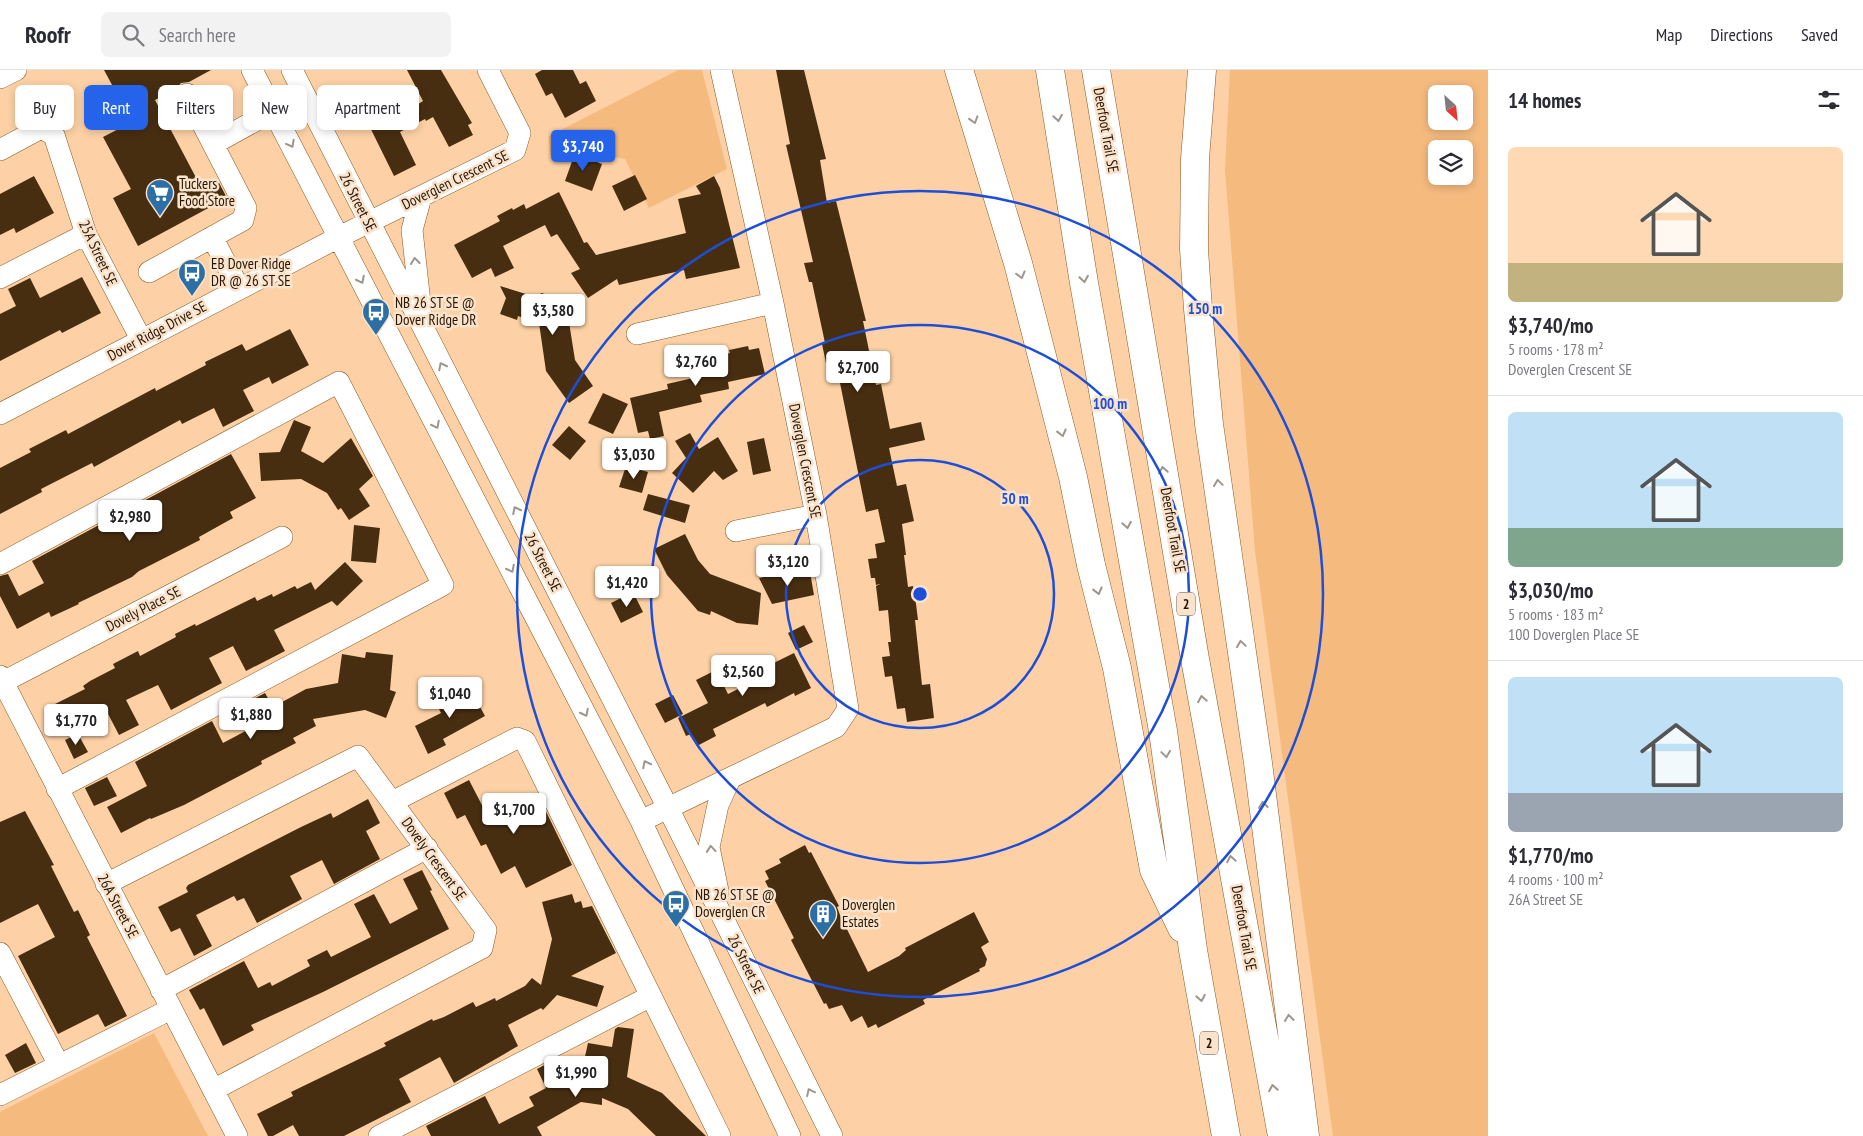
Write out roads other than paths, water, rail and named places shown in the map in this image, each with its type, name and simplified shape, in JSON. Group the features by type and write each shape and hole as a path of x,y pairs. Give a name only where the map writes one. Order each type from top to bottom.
{"highway":[{"path":"958,70 1018,263 1073,477 1091,564 1117,668 1154,870 1193,950"},
{"name":"2","path":"1050,70 1084,282 1163,731 1193,950 1226,1136"},
{"name":"Deerfoot Trail SE","path":"1096,70 1195,659 1282,1136"},
{"path":"1202,70 1195,159 1194,249 1209,424 1258,763 1305,1136"}],"street":[{"path":"0,78 16,70"},
{"path":"252,70 260,85"},
{"name":"26 Street SE","path":"292,70 668,808 832,1136"},
{"name":"Doverglen Crescent SE","path":"369,222 516,150 520,133 488,70"},
{"name":"Doverglen Crescent SE","path":"641,822 836,727 848,709 816,515 773,303 721,70"},
{"name":"25A Street SE","path":"0,150 41,128 54,135 86,234 141,339"},
{"path":"213,144 243,128"},
{"path":"149,272 243,220 246,208 206,130"},
{"path":"283,130 641,822 790,1136"},
{"path":"421,197 412,230 422,327"},
{"name":"Dover Ridge Drive SE","path":"0,414 369,222"},
{"path":"0,278 86,234"},
{"path":"212,237 239,288"},
{"path":"637,334 773,303"},
{"path":"0,564 339,382 443,585 57,790"},
{"path":"736,531 816,515"},
{"name":"Dovely Place SE","path":"1,679 282,536"},
{"name":"26A Street SE","path":"1,679 237,1136"},
{"path":"392,802 517,738 525,740 720,1136"},
{"name":"Dovely Crescent SE","path":"106,884 358,756 486,930 482,948 213,1090"},
{"path":"722,915 709,847 718,805 730,779"},
{"path":"161,990 427,848"},
{"path":"0,954 59,1065"},
{"path":"380,1136 651,996"},
{"path":"0,1095 171,1009"}],"place":[{"name":"Tuckers Food Store","path":"160,217"},
{"name":"EB Dover Ridge DR @ 26 ST SE","path":"192,297"},
{"name":"NB 26 ST SE @ Dover Ridge DR","path":"376,336"},
{"name":"NB 26 ST SE @ Doverglen CR","path":"676,928"},
{"name":"Doverglen Estates","path":"823,938"}]}
